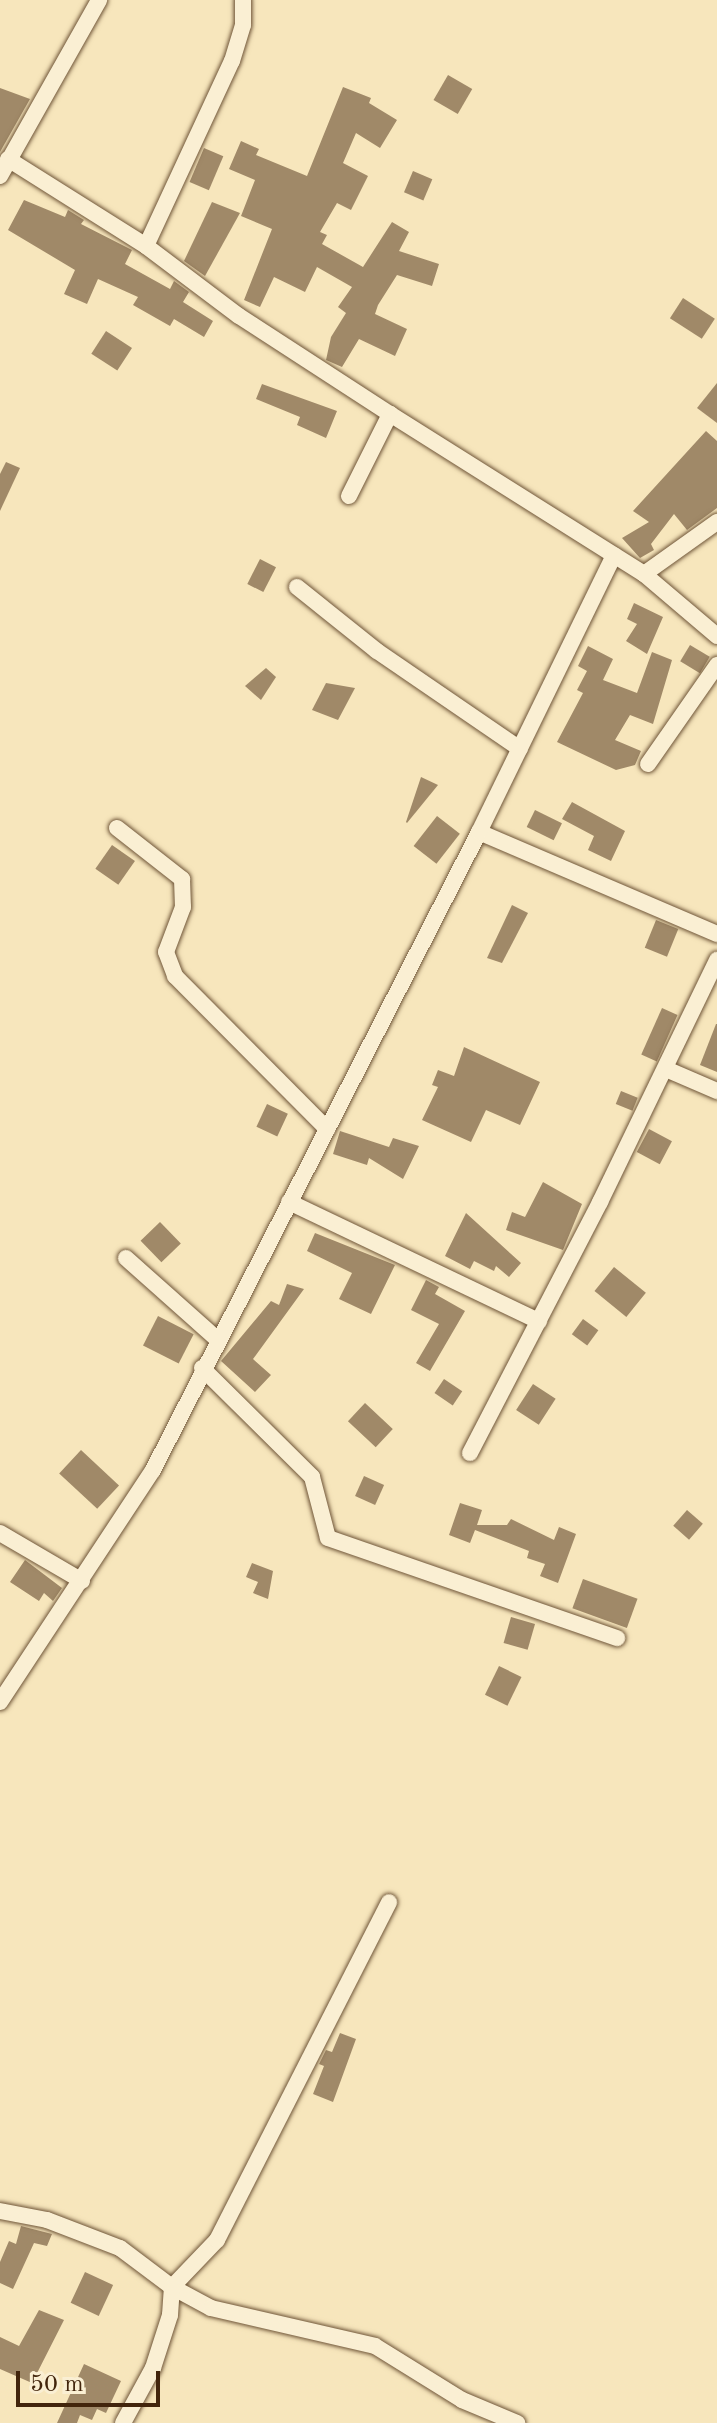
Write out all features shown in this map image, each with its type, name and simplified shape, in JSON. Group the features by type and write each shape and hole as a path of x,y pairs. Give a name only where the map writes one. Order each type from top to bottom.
{"street":[{"path":"0,176 99,0"},
{"path":"146,246 232,61 243,25 243,0"},
{"path":"8,159 146,246 239,316 644,574 717,636"},
{"path":"349,496 390,414"},
{"path":"644,574 717,522"},
{"path":"0,1702 131,1510 479,832 614,555"},
{"path":"297,587 377,651 520,749"},
{"path":"648,764 717,665"},
{"path":"117,828 182,879 183,907 166,952 175,976 327,1129"},
{"path":"479,832 717,934"},
{"path":"470,1453 666,1069 717,960"},
{"path":"666,1069 717,1091"},
{"path":"289,1202 539,1321"},
{"path":"126,1258 217,1339"},
{"path":"202,1368 312,1477 328,1538 617,1638"},
{"path":"0,1533 82,1581"},
{"path":"123,2423 153,2368 170,2315 172,2287 205,2258 217,2240 389,1902"},
{"path":"0,2211 47,2220 120,2248 172,2287 242,2318 375,2346 462,2400 517,2423"}],"building":[{"path":"448,75 472,89 458,114 434,100"},
{"path":"343,87 371,98 369,103 397,120 380,148 356,133 343,163 368,176 351,210 337,203 320,232 327,235 322,244 363,267 392,222 409,232 399,251 439,264 432,286 397,275 378,305 375,314 407,329 395,356 359,339 342,367 326,360 331,337 346,313 338,307 352,287 317,267 305,292 274,277 260,307 244,300 272,229 241,216 255,180 229,169 241,141 259,149 256,155 307,176"},
{"path":"0,88 30,99 0,152"},
{"path":"204,148 223,156 209,190 190,182"},
{"path":"413,171 432,179 423,200 404,192"},
{"path":"24,200 65,217 68,210 84,220 81,224 132,250 125,264 170,289 174,281 189,292 183,302 213,321 204,337 174,319 170,326 133,305 138,297 98,279 87,304 64,294 75,270 8,230"},
{"path":"212,202 240,213 205,276 184,261"},
{"path":"683,298 715,319 702,339 670,318"},
{"path":"106,331 132,348 117,371 91,354"},
{"path":"717,383 717,423 697,408"},
{"path":"262,384 337,411 326,438 297,425 300,417 256,399"},
{"path":"706,431 717,441 717,508 687,530 674,514 651,544 654,550 640,558 622,538 649,522 633,511"},
{"path":"6,462 20,468 0,511 0,474"},
{"path":"260,559 276,567 263,592 247,584"},
{"path":"634,603 663,617 647,654 626,641 637,624 627,619"},
{"path":"690,645 710,657 700,673 680,661"},
{"path":"588,646 613,659 603,680 637,693 652,652 672,660 653,724 630,715 615,740 641,751 635,765 616,770 557,742 583,693 577,690 587,671 578,666"},
{"path":"266,668 276,677 261,700 245,686"},
{"path":"326,683 355,688 338,720 312,710"},
{"path":"421,777 438,785 407,823 406,822"},
{"path":"572,802 625,831 611,861 588,850 594,836 562,819"},
{"path":"535,810 562,823 554,840 527,827"},
{"path":"437,816 460,834 436,864 414,846"},
{"path":"112,845 135,861 118,885 95,869"},
{"path":"512,905 528,913 502,963 487,958"},
{"path":"656,920 678,929 667,957 645,948"},
{"path":"662,1008 678,1015 657,1062 641,1055"},
{"path":"717,1024 717,1072 700,1065"},
{"path":"464,1047 540,1082 520,1125 486,1110 471,1142 422,1120 438,1087 432,1085 438,1070 454,1076"},
{"path":"621,1091 638,1098 632,1111 616,1104"},
{"path":"267,1104 288,1114 277,1136 256,1127"},
{"path":"649,1129 672,1141 660,1164 637,1152"},
{"path":"340,1131 389,1147 393,1138 419,1146 403,1179 369,1158 367,1165 333,1154"},
{"path":"543,1182 582,1204 563,1250 506,1230 512,1212 525,1217"},
{"path":"466,1213 521,1263 509,1277 496,1266 494,1271 474,1261 470,1269 445,1256"},
{"path":"160,1222 181,1244 161,1262 141,1241"},
{"path":"315,1233 395,1265 371,1314 339,1299 352,1273 307,1251"},
{"path":"614,1267 646,1293 626,1317 594,1291"},
{"path":"426,1280 439,1287 435,1294 465,1311 430,1371 416,1363 439,1324 411,1310"},
{"path":"287,1284 304,1289 253,1359 271,1375 255,1392 221,1361 271,1301 279,1305"},
{"path":"158,1316 194,1334 179,1364 143,1345"},
{"path":"583,1319 598,1330 587,1346 572,1334"},
{"path":"444,1379 462,1391 453,1405 434,1393"},
{"path":"533,1384 556,1399 539,1425 516,1410"},
{"path":"365,1403 393,1429 376,1447 348,1421"},
{"path":"81,1450 119,1485 97,1509 59,1473"},
{"path":"364,1476 384,1485 375,1505 355,1496"},
{"path":"460,1503 482,1510 477,1525 507,1525 511,1519 554,1540 559,1527 576,1534 558,1583 540,1576 545,1564 527,1558 529,1551 475,1530 470,1543 449,1535"},
{"path":"687,1510 703,1524 689,1540 673,1526"},
{"path":"25,1560 62,1588 53,1601 44,1593 39,1601 10,1582"},
{"path":"252,1563 273,1571 268,1599 253,1593 258,1582 246,1577"},
{"path":"583,1579 638,1599 627,1628 572,1608"},
{"path":"511,1617 535,1624 528,1650 504,1643"},
{"path":"499,1666 521,1677 507,1706 485,1695"},
{"path":"340,2033 356,2039 333,2102 313,2094 324,2066 319,2064 326,2050 332,2052"},
{"path":"21,2226 52,2234 47,2246 34,2243 13,2289 0,2283 0,2262 9,2241 16,2244"},
{"path":"85,2272 113,2285 99,2316 71,2303"},
{"path":"39,2310 64,2320 32,2383 0,2369 0,2337 19,2346"},
{"path":"84,2364 121,2381 106,2413 97,2409 92,2420 80,2415 77,2423 57,2423"}]}
